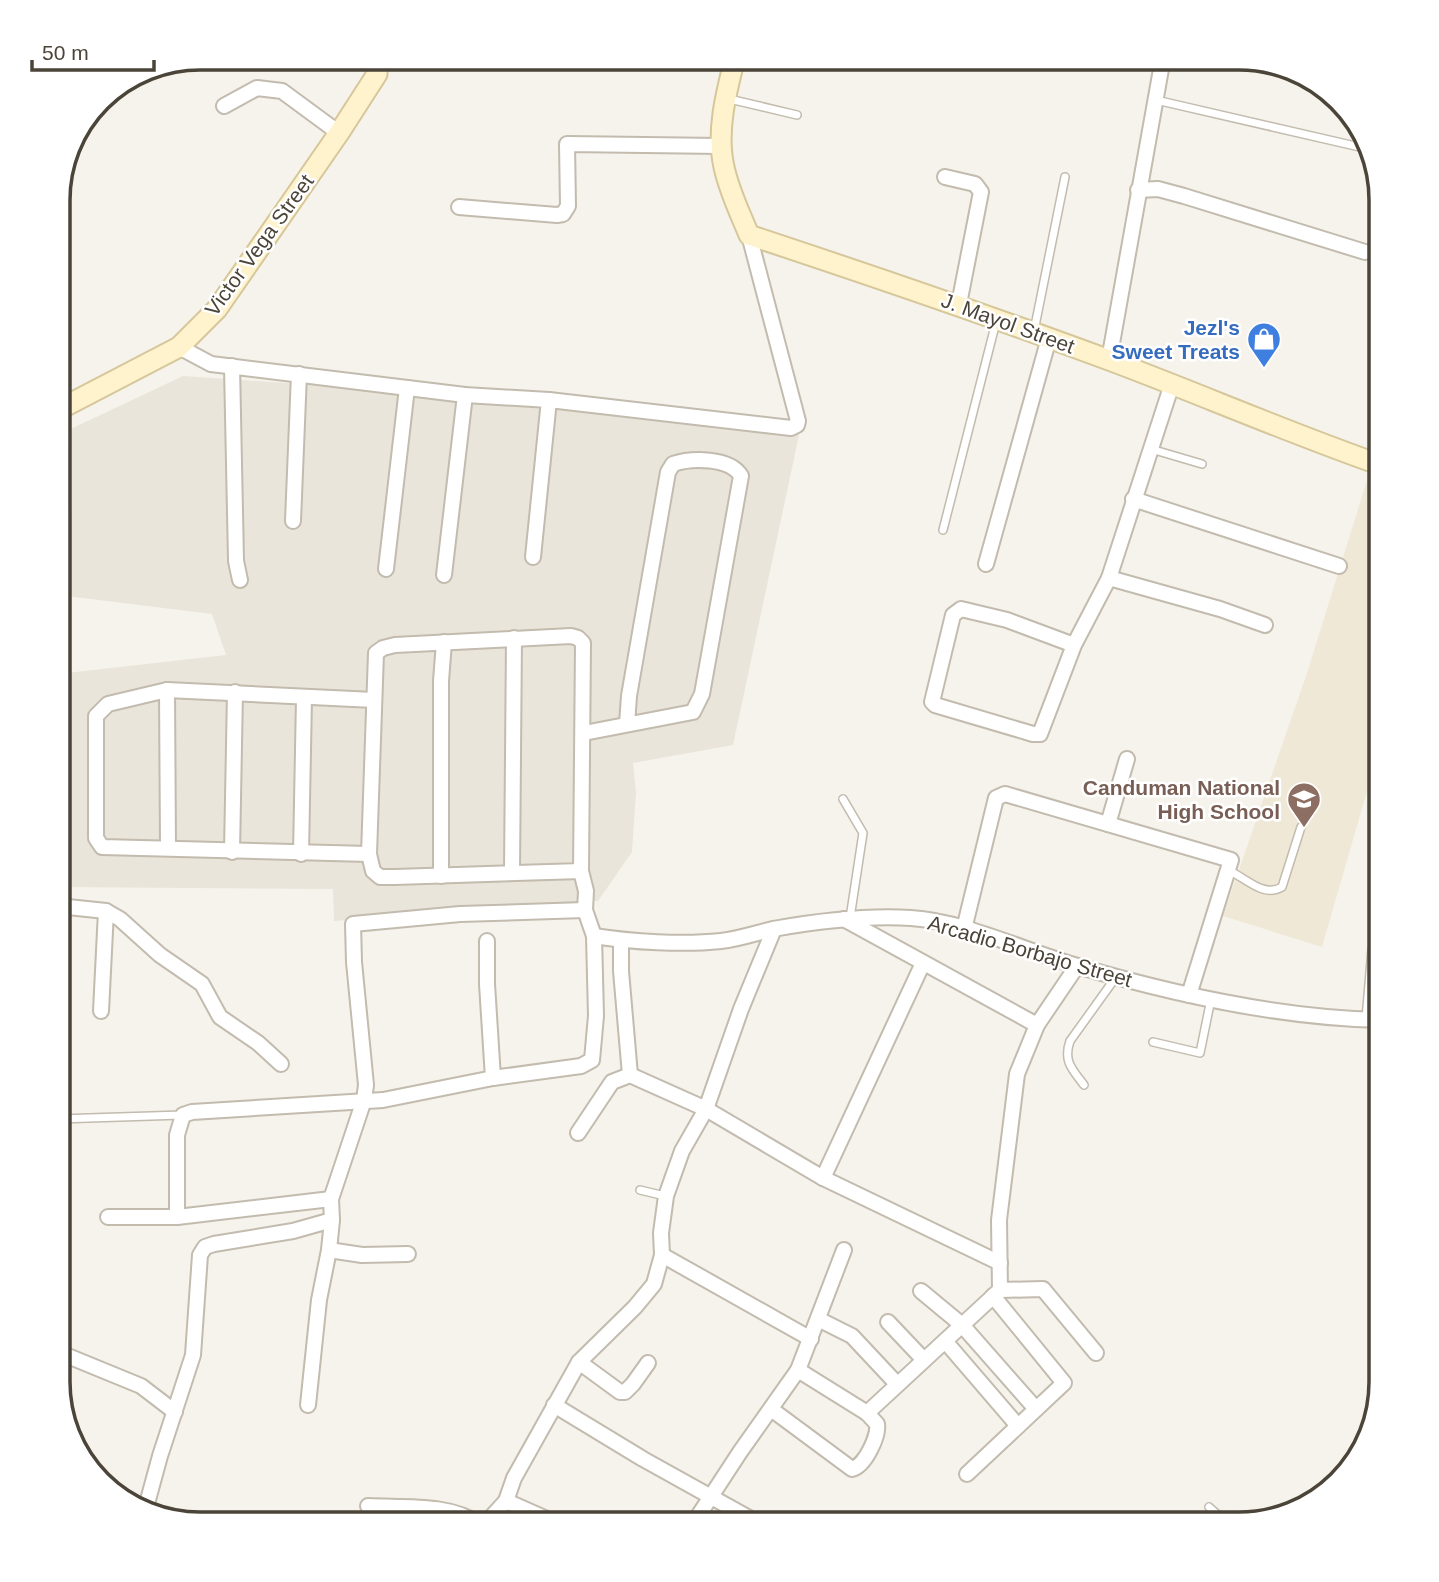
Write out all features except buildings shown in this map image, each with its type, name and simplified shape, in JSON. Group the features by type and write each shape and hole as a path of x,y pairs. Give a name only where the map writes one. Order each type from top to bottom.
{"street":[{"name":"Victor Vega Street","path":"70,405 179,347 217,309 339,133 378,70"},
{"path":"179,347 211,364 465,395 549,400 791,428 797,425 749,235 728,180 722,146 730,70"},
{"path":"1109,360 1161,70"},
{"path":"224,106 257,88 282,91 339,133"},
{"path":"459,206 563,214 568,206 567,144 722,146"},
{"path":"945,177 975,184 981,192 959,304"},
{"path":"1138,190 1158,190 1184,195 1366,252"},
{"name":"J. Mayol Street","path":"749,235 959,304 1369,461"},
{"path":"986,565 1041,335"},
{"path":"232,366 236,561 240,580"},
{"path":"293,521 299,374"},
{"path":"1074,645 1007,620 961,609 953,615 932,702 960,713 1040,734 1074,645 1109,579 1172,384"},
{"path":"386,569 407,388"},
{"path":"444,575 465,395"},
{"path":"533,557 549,400"},
{"path":"584,733 693,712 702,694 741,476 736,468 725,463 684,460 673,464 668,472 629,696 627,724"},
{"path":"1133,499 1339,566"},
{"path":"1109,579 1220,609 1265,625"},
{"path":"177,1217 177,1135 183,1115 192,1112 383,1100 493,1078 581,1066 592,1060 596,1016 594,936 583,891 583,643 570,636 514,638 395,645 376,653 369,854 373,871 380,877 512,873 583,891"},
{"path":"512,873 514,638"},
{"path":"441,876 441,681 444,642"},
{"path":"369,854 168,848 134,850 102,847 96,838 96,716 108,704 167,691 374,700"},
{"path":"167,691 168,848"},
{"path":"232,852 235,692"},
{"path":"301,854 304,698"},
{"path":"1108,824 1127,759"},
{"path":"964,929 996,798 1000,795 1005,794 1231,860 1189,995"},
{"path":"308,1405 319,1300 329,1250 331,1199 364,1100 366,1085 353,924 460,914 583,891"},
{"path":"70,907 106,911 120,919 160,955 202,984 220,1017 258,1043 281,1064"},
{"path":"101,1011 106,911"},
{"path":"846,918 1037,1025"},
{"name":"Arcadio Borbajo Street","path":"594,936 621,940 723,941 775,929 846,918 912,918 964,929 1077,966 1189,995 1337,1019 1366,1020"},
{"path":"496,1512 506,1501 514,1478 579,1362 635,1307 654,1284 662,1255 661,1233 666,1196 682,1151 706,1109 741,1009 775,929"},
{"path":"621,940 630,1075"},
{"path":"487,941 493,1078"},
{"path":"822,1178 923,963"},
{"path":"967,1474 1064,1383 996,1293 1000,1263 999,1220 1017,1074 1037,1025 1077,966"},
{"path":"578,1133 612,1082 630,1075 706,1109 822,1178 1000,1263"},
{"path":"107,1217 177,1217 331,1199"},
{"path":"148,1501 192,1355 200,1255 205,1247 293,1231 332,1220"},
{"path":"329,1250 362,1255 408,1254"},
{"path":"701,1512 798,1370 844,1250"},
{"path":"662,1255 811,1339"},
{"path":"867,1413 996,1293 1043,1289 1096,1353"},
{"path":"922,1292 962,1325 1036,1409"},
{"path":"818,1319 852,1336 897,1384"},
{"path":"888,1322 924,1360"},
{"path":"945,1341 1018,1426"},
{"path":"70,1357 141,1386 175,1412"},
{"path":"579,1362 620,1392 625,1392 634,1384 648,1363"},
{"path":"771,1409 852,1469 861,1465 877,1434 877,1424 867,1413 798,1370"},
{"path":"554,1405 711,1497 729,1512"},
{"path":"506,1501 531,1512"},
{"path":"368,1506 454,1512"}],"lane":[{"path":"725,98 797,115"},
{"path":"1155,100 1358,147"},
{"path":"1041,335 1065,177"},
{"path":"943,530 997,318"},
{"path":"1150,449 1202,464"},
{"path":"842,799 863,833 846,918"},
{"path":"1228,870 1261,890 1275,892 1282,887 1300,827"},
{"path":"1084,1085 1067,1063 1066,1052 1070,1041 1116,977"},
{"path":"1366,1020 1369,984"},
{"path":"1153,1042 1200,1053 1211,999"},
{"path":"70,1119 183,1115"},
{"path":"640,1190 666,1196"},
{"path":"1209,1507 1215,1512"}],"shaded area":[{"path":"183,376 374,389 630,413 799,435 733,745 633,763 636,792 632,852 598,901 334,921 333,889 70,887 70,673 226,655 212,614 70,596 70,429"},
{"name":"Canduman National High School","path":"1369,474 1369,784 1322,947 1223,916 1307,673"}],"place":[{"name":"Jezl's Sweet Treats","path":"1264,369"},
{"name":"Canduman National High School","path":"1304,829"}]}
